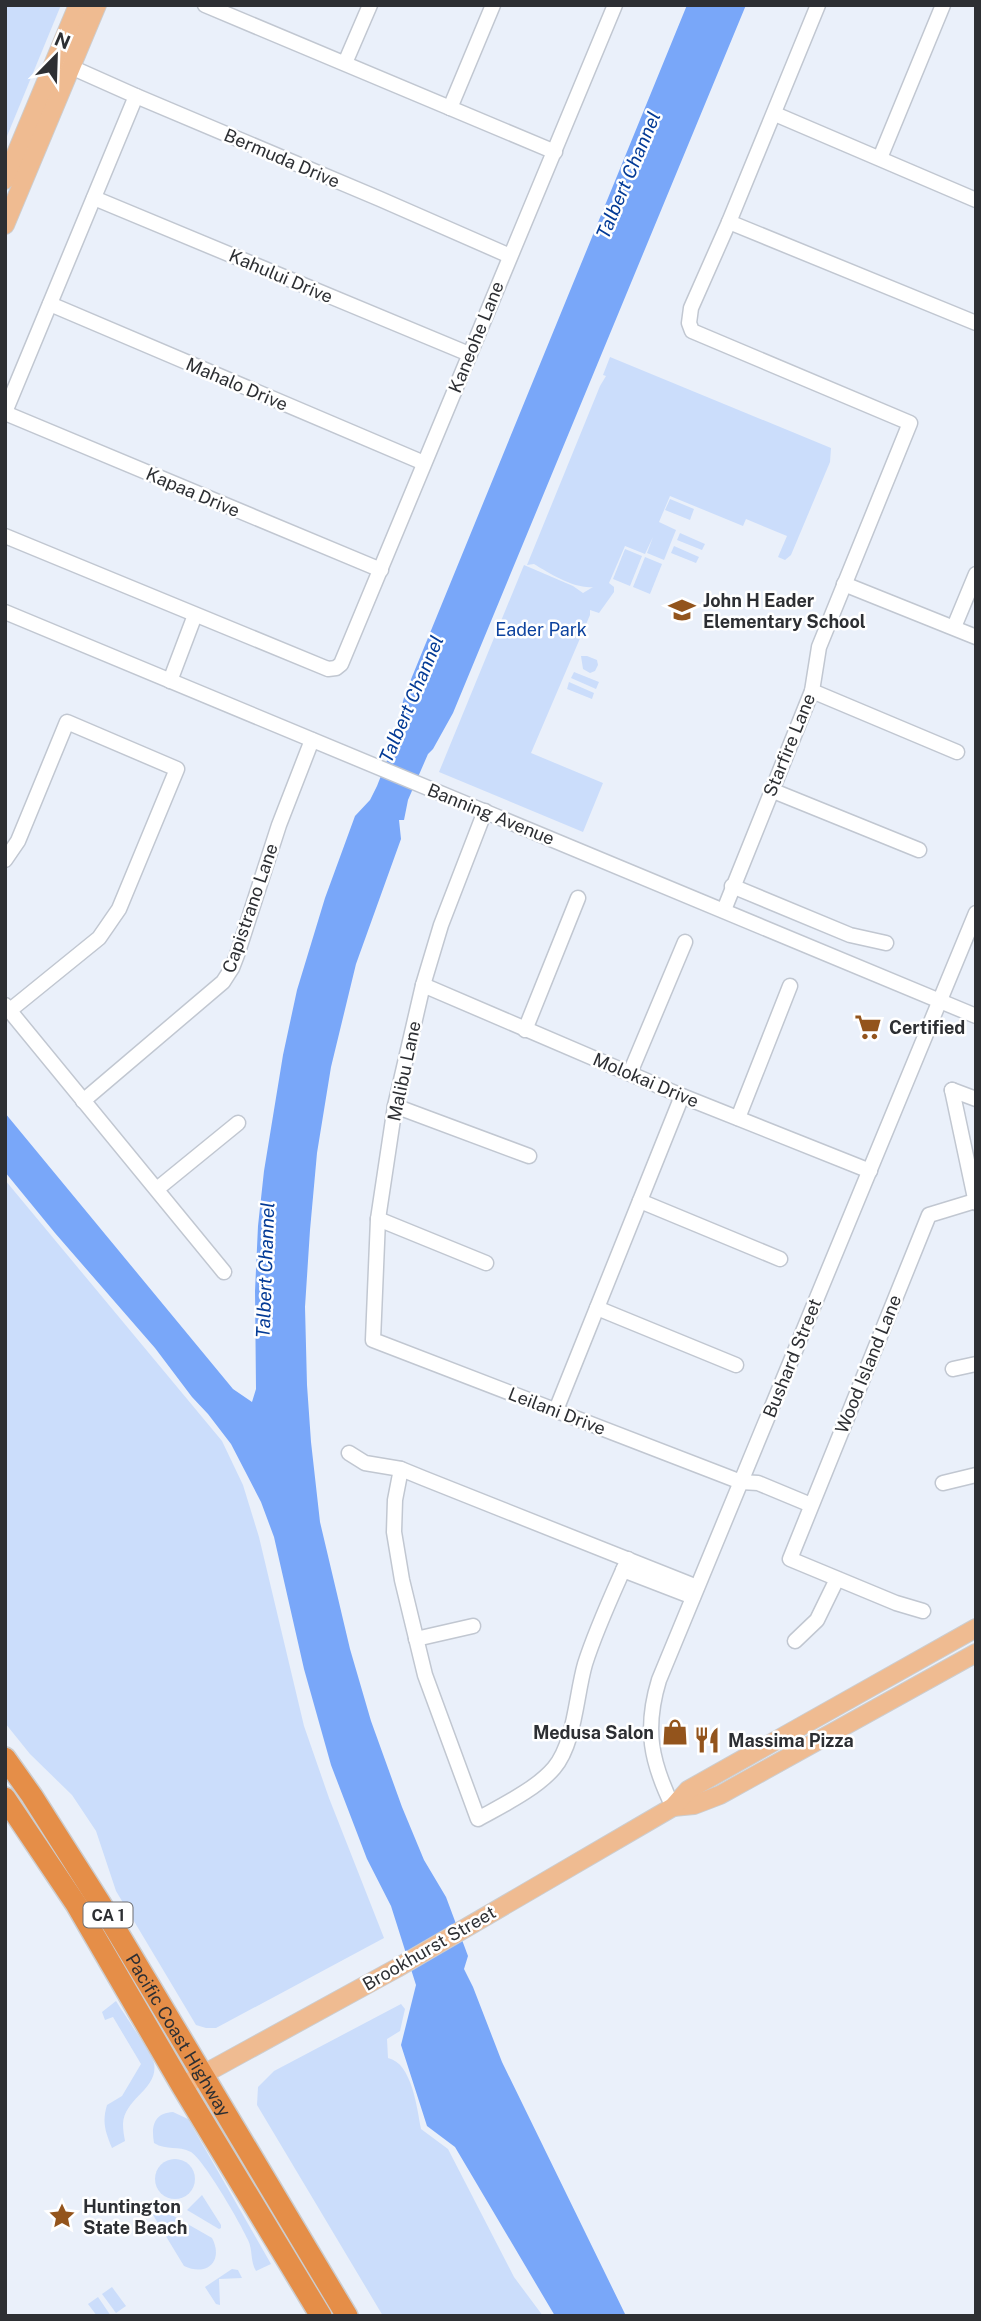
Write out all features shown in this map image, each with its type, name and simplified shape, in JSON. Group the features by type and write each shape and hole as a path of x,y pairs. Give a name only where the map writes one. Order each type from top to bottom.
{"highway":[{"name":"Pacific Coast Highway","path":"5,1758 88,1883 347,2316"},
{"name":"Pacific Coast Highway","path":"5,1798 76,1904 321,2316"}],"main road":[{"path":"5,225 63,63 78,5"},
{"path":"5,180 63,63 97,5"},
{"name":"Brookhurst Street","path":"182,2086 397,1968 673,1807 688,1790 976,1628"},
{"name":"Brookhurst Street","path":"673,1807 694,1805 730,1789 976,1653"}],"street":[{"path":"205,5 555,152"},
{"path":"345,63 370,5"},
{"path":"450,108 493,5"},
{"name":"Kaneohe Lane","path":"195,615 328,670 341,664 615,5"},
{"path":"818,5 729,222 976,323"},
{"path":"880,158 943,5"},
{"name":"Bermuda Drive","path":"63,63 510,257"},
{"path":"5,413 136,96"},
{"path":"775,114 976,200"},
{"name":"Kahului Drive","path":"94,198 469,354"},
{"name":"Starfire Lane","path":"724,910 811,691 819,647 910,423 692,331 689,323 691,308 729,222"},
{"name":"Mahalo Drive","path":"50,304 424,463"},
{"name":"Kapaa Drive","path":"5,413 381,570"},
{"path":"5,536 195,615 170,681"},
{"path":"954,627 976,573"},
{"path":"844,584 976,637"},
{"name":"Banning Avenue","path":"5,612 976,1016"},
{"path":"811,691 957,752"},
{"path":"5,860 18,841 67,722 177,769 119,909 106,929 99,938 7,1008 224,1272"},
{"name":"Capistrano Lane","path":"83,1101 228,976 279,825 312,740"},
{"path":"771,790 919,850"},
{"name":"Malibu Lane","path":"373,1340 378,1219 395,1106 423,985 441,925 485,811"},
{"path":"732,886 850,935 886,943"},
{"path":"525,1030 578,898"},
{"name":"Bushard Street","path":"673,1807 659,1779 651,1745 652,1702 659,1680 976,913"},
{"path":"630,1073 685,942"},
{"name":"Molokai Drive","path":"423,985 682,1096 870,1171"},
{"path":"738,1118 790,986"},
{"path":"976,1099 952,1090 976,1202"},
{"path":"556,1410 682,1096"},
{"path":"395,1106 529,1156"},
{"path":"157,1189 238,1123"},
{"path":"640,1201 780,1259"},
{"name":"Wood Island Lane","path":"837,1579 790,1559 929,1215 976,1202"},
{"path":"378,1219 485,1263"},
{"path":"597,1308 736,1365"},
{"name":"Leilani Drive","path":"373,1340 741,1482 758,1483 811,1505"},
{"path":"953,1369 976,1364"},
{"path":"349,1453 365,1463 401,1469 695,1592"},
{"path":"401,1469 394,1532 402,1580 425,1675 478,1819 521,1794 554,1767 571,1731 586,1660 626,1564"},
{"path":"943,1483 976,1475"},
{"path":"795,1641 817,1620 837,1579 923,1611"},
{"path":"416,1639 473,1626"}],"green space":[{"path":"5,5 61,5 5,141"},
{"name":"Eader Park","path":"610,357 831,448 830,462 791,555 785,560 778,557 787,536 746,519 743,526 670,496 659,522 676,530 664,560 647,553 653,537 645,554 625,546 609,583 614,587 614,592 599,613 590,610 531,753 603,783 583,832 439,772 524,565 583,593 593,587 571,583 534,564 527,565 606,376 603,375"},
{"path":"670,499 694,509 690,520 665,510"},
{"path":"680,533 705,544 702,550 677,540"},
{"path":"674,546 699,557 696,563 671,553"},
{"path":"625,549 642,556 630,586 613,579"},
{"path":"645,557 662,564 650,594 633,587"},
{"path":"581,656 597,660 595,671 590,673 583,669"},
{"path":"574,672 599,682 596,689 571,678"},
{"path":"569,682 594,693 592,699 567,689"},
{"path":"5,1180 222,1441 243,1485 259,1537 304,1726 384,1938 216,2028 196,2025 116,1891 96,1831 72,1795 30,1754 5,1723"},
{"path":"116,2001 152,2058 154,2072 147,2087 125,2115 125,2141 112,2148 105,2126 107,2105 122,2096 141,2064 113,2017 105,2020 102,2012"},
{"path":"401,2004 405,2009 400,2031 387,2039 388,2058 403,2068 408,2077 421,2129 448,2149 514,2277 543,2316 383,2316 257,2105 258,2087 274,2071"},
{"path":"173,2112 188,2119 271,2264 256,2271 250,2244 244,2232 197,2157 186,2150 154,2143 155,2122 162,2115"},
{"path":"175,2159 183,2160 189,2165 194,2171 194,2187 189,2193 183,2198 175,2199 167,2198 161,2193 156,2187 155,2179 156,2171 161,2165 167,2160"},
{"path":"202,2195 221,2225 221,2228 187,2210"},
{"path":"156,2206 212,2238 216,2254 211,2265 200,2270 184,2266 150,2210"},
{"path":"232,2269 238,2270 242,2278 219,2279 220,2305 216,2304 205,2287"},
{"path":"112,2287 126,2306 116,2313 102,2294"},
{"path":"98,2297 111,2316 97,2316 88,2304"}],"water":[{"name":"Talbert Channel","path":"687,5 746,5 453,713 428,754 408,800 404,820 399,820 401,839 356,964 331,1067 317,1153 305,1307 307,1385 320,1522 350,1649 371,1721 424,1860 446,1897 468,1956 464,1969 502,2062 626,2316 555,2316 455,2147 427,2126 401,2045 416,1985 391,1906 367,1859 331,1765 304,1669 274,1537 261,1502 231,1444 208,1414 5,1172 5,1113 233,1389 252,1402 256,1389 255,1291 264,1171 283,1055 297,990 325,898 355,816 370,800 377,786 395,740 405,694"}],"place":[{"name":"John H Eader Elementary School","path":"682,610"},
{"name":"Certified","path":"868,1027"},
{"name":"Medusa Salon","path":"675,1732"},
{"name":"Massima Pizza","path":"707,1740"},
{"name":"Huntington State Beach","path":"62,2216"}]}
